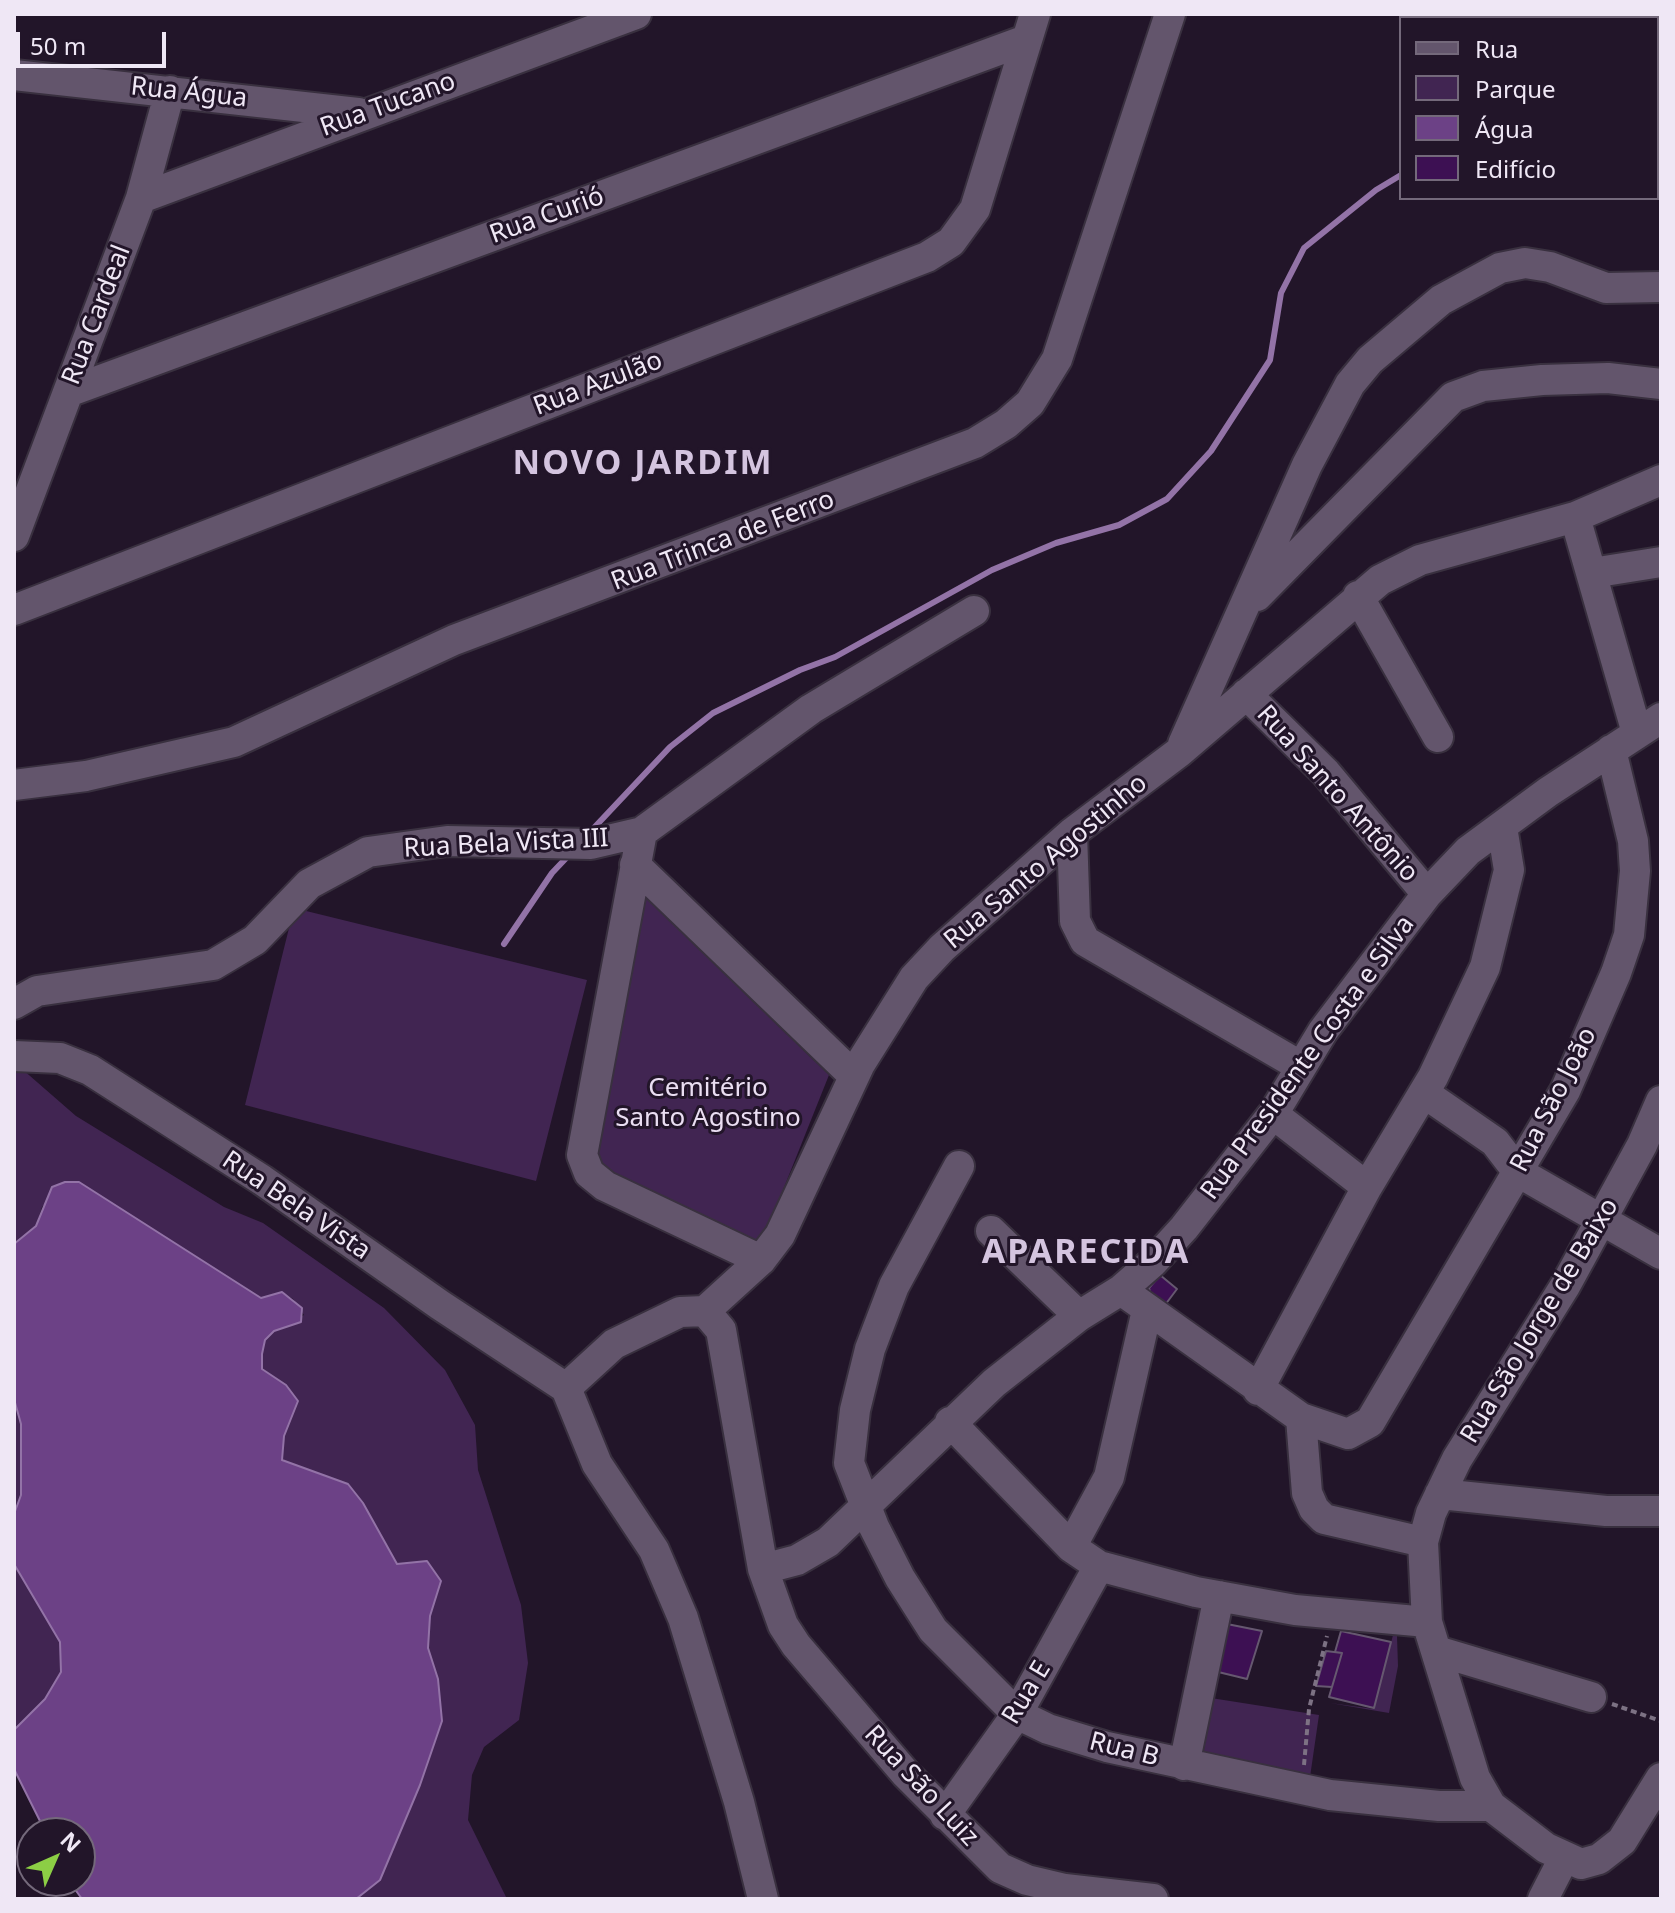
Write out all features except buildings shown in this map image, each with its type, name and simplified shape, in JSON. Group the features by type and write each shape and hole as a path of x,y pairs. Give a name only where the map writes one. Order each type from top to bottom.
{"street":[{"name":"Rua Tucano","path":"141,198 636,14"},
{"name":"Rua Trinca de Ferro","path":"14,785 86,776 234,742 454,640 975,443 1006,424 1030,403 1057,359 1170,14"},
{"name":"Rua Curió","path":"68,392 1030,27"},
{"name":"Rua Azulão","path":"14,610 927,257 951,242 975,209 1030,27"},
{"name":"Rua Água","path":"14,75 364,113"},
{"name":"Rua Cardeal","path":"14,536 141,198 170,91"},
{"path":"1178,753 1307,465 1350,384 1370,360 1441,300 1500,268 1525,263 1550,267 1606,288 1661,287"},
{"path":"1244,608 1453,397 1483,386 1542,380 1608,378 1661,384"},
{"name":"Rua Santo Agostinho","path":"705,1311 761,1260 780,1235 854,1076 914,978 942,948 1072,833 1178,753 1358,596 1420,560 1575,517 1661,480"},
{"path":"1575,517 1592,573 1649,725"},
{"path":"1592,573 1661,562"},
{"path":"1358,596 1438,737"},
{"name":"Rua Bela Vista III","path":"14,1004 37,991 213,965 255,940 309,884 368,852 447,841 591,844 642,832 811,709 974,611"},
{"name":"Rua Santo Antônio","path":"1246,694 1326,773 1427,894"},
{"name":"Rua Presidente Costa e Silva","path":"763,1569 807,1554 828,1542 950,1422 1079,1316 1121,1290 1184,1228 1273,1114 1300,1066 1379,953 1427,894 1468,851 1649,725"},
{"name":"Rua São João","path":"1301,1418 1348,1434 1370,1422 1565,1091 1629,935 1635,871 1633,841 1611,750"},
{"path":"1258,1390 1367,1187 1424,1093 1485,967 1509,870 1502,827"},
{"path":"642,832 582,1155 589,1173 605,1186 761,1260"},
{"path":"1072,833 1075,921 1085,941 1300,1066"},
{"path":"635,865 854,1076"},
{"name":"Rua Bela Vista","path":"14,1056 60,1058 90,1070 262,1180 440,1305 566,1388"},
{"path":"1424,1093 1495,1142 1518,1172 1600,1222 1661,1254"},
{"name":"Rua São Jorge de Baixo","path":"1423,1542 1440,1494 1457,1459 1565,1286 1661,1101"},
{"path":"1273,1114 1367,1187"},
{"name":"Rua B","path":"959,1166 894,1286 870,1349 855,1410 849,1463 900,1578 933,1630 1017,1714 1048,1729 1107,1747 1302,1789 1439,1806 1491,1806"},
{"path":"991,1231 1079,1316"},
{"path":"1121,1290 1301,1418 1307,1493 1314,1509 1324,1519 1423,1542 1427,1622 1475,1778 1491,1806 1510,1824 1564,1858 1581,1864 1599,1859 1622,1841 1661,1778"},
{"path":"1071,1547 1109,1477 1147,1310"},
{"path":"763,1569 721,1330 705,1311 680,1312 614,1344 566,1388 597,1464 654,1550 674,1595 739,1802 763,1899"},
{"path":"950,1422 1071,1547 1099,1566 1219,1596 1333,1615 1427,1622"},
{"path":"1440,1494 1606,1511 1661,1511"},
{"name":"Rua E","path":"945,1815 1017,1714 1099,1566"},
{"name":"Rua São Luiz","path":"763,1569 783,1625 796,1645 945,1815 1000,1868 1027,1880 1065,1889 1153,1899"},
{"path":"1184,1765 1219,1596"},
{"path":"1437,1651 1591,1697"},
{"path":"1543,1899 1564,1858"}],"path":[{"path":"1302,1789 1309,1709 1333,1615"},
{"path":"1591,1697 1661,1721"}],"green space":[{"name":"Cemitério Santo Agostino","path":"639,891 829,1075 757,1255 593,1184"},
{"path":"294,908 587,980 536,1181 245,1105"},
{"path":"14,1062 76,1116 224,1207 263,1223 384,1308 445,1370 475,1425 478,1470 521,1605 528,1663 519,1720 484,1747 472,1775 468,1820 507,1899 356,1899 380,1880 420,1785 442,1721 438,1679 428,1648 430,1616 440,1580 427,1561 397,1564 363,1503 305,1469 282,1460 284,1436 292,1413 286,1385 262,1368 262,1354 265,1340 274,1331 304,1315 293,1299 282,1292 261,1298 79,1182 65,1182 42,1207 36,1226 14,1244"},
{"path":"14,1399 21,1424 21,1495 14,1514"},
{"path":"14,1564 60,1642 61,1672 45,1699 14,1730"},
{"path":"1393,1635 1397,1636 1398,1666 1389,1713 1330,1703 1374,1709"},
{"path":"1211,1698 1319,1715 1309,1784 1200,1767"}],"water":[{"path":"65,1182 79,1182 261,1298 282,1292 302,1308 301,1322 274,1331 265,1340 262,1354 262,1369 286,1385 298,1401 284,1436 282,1460 348,1484 363,1503 397,1564 427,1561 441,1581 430,1616 428,1648 438,1679 442,1721 420,1785 380,1880 356,1899 82,1899 81,1897 96,1897 96,1817 38,1817 14,1769 14,1730 45,1699 61,1672 60,1642 14,1564 14,1514 21,1495 21,1424 14,1399 14,1244 36,1226 52,1187"}],"waterway":[{"path":"591,831 670,747 713,713 800,670 835,657 992,570 1056,543 1119,525 1167,499 1211,451 1270,360 1281,293 1304,248 1376,190 1399,176"},
{"path":"504,944 552,873 570,854"}],"district":[{"name":"NOVO JARDIM","path":"643,464"},
{"name":"APARECIDA","path":"1086,1253"}]}
